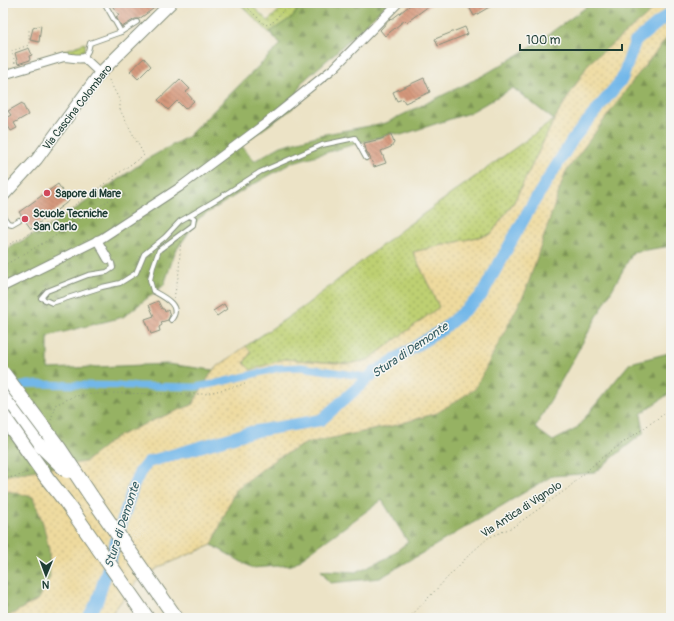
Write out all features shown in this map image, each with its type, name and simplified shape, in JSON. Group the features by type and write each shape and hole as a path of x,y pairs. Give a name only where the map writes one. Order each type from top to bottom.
{"highway":[{"path":"3,373 59,448 176,618"},
{"path":"3,393 41,446 92,496"},
{"path":"3,416 66,502 147,618"},
{"path":"41,446 57,485 66,502"}],"main road":[{"name":"Via Cascina Colombaro","path":"3,196 37,159 100,73 171,3"}],"street":[{"path":"3,287 99,243 102,238 180,187 334,68 398,3"},
{"path":"3,75 64,57 79,59 84,58 100,73"},
{"path":"99,243 108,259"}],"lane":[{"path":"105,4 121,32"},
{"path":"84,58 90,43 121,32 137,22"},
{"path":"108,259 113,268 107,272 88,275 47,291 41,298 52,303 102,287 120,283 136,273 144,254 166,237 180,221 260,172 322,145 355,138 366,158"},
{"path":"3,216 8,223 12,224 19,220"},
{"path":"171,320 175,316 173,305 153,291 150,280 159,250 193,225 194,218 189,216"}],"path":[{"path":"243,3 264,24 268,25 272,23 290,3"},
{"path":"17,71 12,51 29,44 29,30"},
{"path":"3,248 55,219 144,155 120,110 120,101 109,80 100,73"},
{"path":"3,266 52,238 115,196 114,176"},
{"path":"173,305 184,232"},
{"path":"51,419 55,405 75,396 106,393 204,394 245,384"},
{"name":"Via Antica di Vignolo","path":"408,618 470,554 488,538 513,527 567,489 600,459 671,409"},
{"path":"3,479 22,475 28,472"}],"green space":[{"path":"239,3 249,3 268,21 287,3 300,3 294,16 270,32 281,44"},
{"path":"300,3 388,3 301,83 293,108 241,145 254,161 281,146 320,135 386,123 482,76 525,51 592,3 660,3 589,63 554,120 513,88 469,113 401,135 394,133 293,162 247,188 199,218 175,252 164,285 123,317 48,336 48,369 167,364 213,370 192,405 116,437 85,462 3,476 3,251 57,222 149,158 187,137 281,44 270,32 294,16"},
{"path":"671,35 671,246 633,252 535,428 553,441 576,429 630,363 669,353 671,350 671,392 641,414 644,432 594,473 552,476 380,578 330,583 321,570 356,572 387,558 408,542 382,500 292,565 252,568 212,545 235,490 277,458 307,443 392,426 437,413 526,290 565,173 635,78 666,39"},
{"path":"85,43 85,49 81,54 58,53"},
{"path":"554,120 514,202 491,234 413,252 439,307 368,360 348,364 284,359 251,370 244,363 251,352 246,346 306,305 404,228"},
{"path":"3,490 33,497 43,523 49,549 50,577 39,599 5,618 3,618"}],"sand":[{"path":"660,3 671,3 671,35 666,39 635,78 565,173 526,290 475,389 437,413 392,426 307,443 277,458 235,490 212,545 166,564 138,580 108,618 5,618 39,599 50,577 49,549 43,523 33,497 3,490 3,476 85,462 116,437 192,405 213,370 246,346 251,352 244,363 251,370 284,359 348,364 368,360 439,307 413,252 491,234 514,202 554,120 589,63"}],"building":[{"path":"110,3 127,3 131,7 137,3 158,3 153,9 139,19 135,19 122,27 116,17 119,15"},
{"path":"413,3 433,3 407,22 405,20 385,36 380,30 391,18 392,19"},
{"path":"472,3 496,3 474,16 468,5"},
{"path":"41,25 39,42 30,40 33,28"},
{"path":"465,27 468,34 438,46 435,39"},
{"path":"29,48 32,55 29,56 30,60 18,64 15,53"},
{"path":"144,58 151,66 138,79 130,71"},
{"path":"424,78 430,92 405,103 403,99 397,101 393,92"},
{"path":"180,79 190,89 186,92 194,101 185,109 177,101 168,110 158,100"},
{"path":"22,103 28,115 14,123 17,128 11,131 4,119 11,115 8,111"},
{"path":"391,134 394,143 391,147 381,151 386,163 374,167 364,143 381,139"},
{"path":"58,184 69,201 31,229 19,212"},
{"path":"158,301 162,309 164,309 165,312 168,310 170,315 168,320 161,322 162,325 159,327 160,331 151,334 145,319 154,316 149,305"},
{"path":"224,304 227,309 217,316 213,311"}],"waterway":[{"name":"Stura di Demonte","path":"88,618 97,602 133,487 140,472 148,462 251,432 321,420 375,372 443,329 481,296 530,208 573,139 622,79 635,42 671,12"},
{"path":"12,388 28,384 195,387 279,368 301,367 368,377"}],"place":[{"name":"Sapore di Mare","path":"47,193"},
{"name":"Scuole Tecniche San Carlo","path":"25,219"}]}
